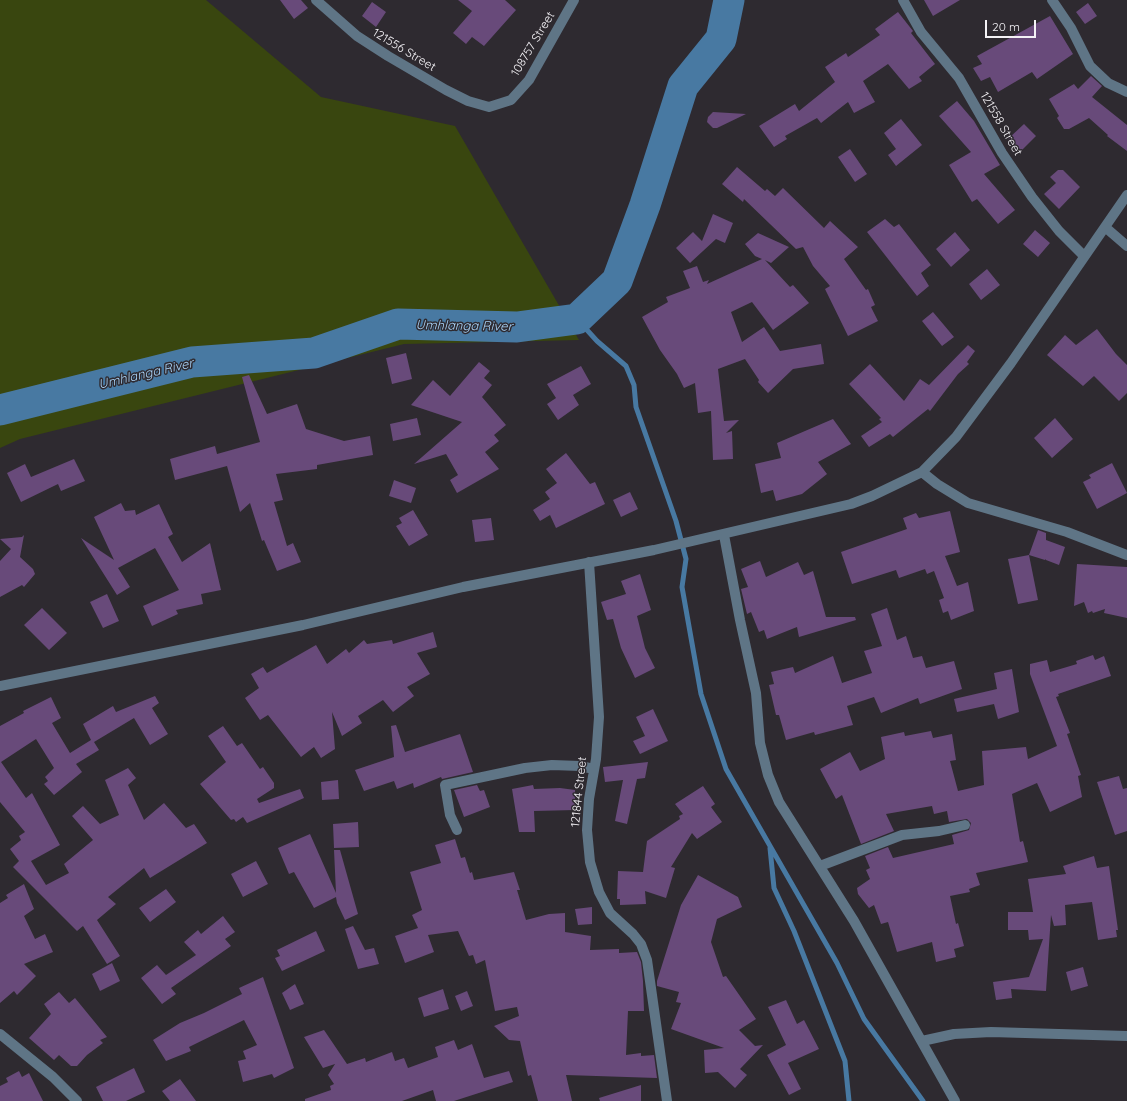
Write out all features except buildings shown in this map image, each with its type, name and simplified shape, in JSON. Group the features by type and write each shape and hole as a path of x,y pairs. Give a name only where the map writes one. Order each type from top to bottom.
{"street":[{"name":"108757 Street","path":"489,107 511,100 529,80 574,0"},
{"name":"121558 Street","path":"902,0 921,32 959,78 1002,153 1032,198 1084,256"},
{"path":"1052,0 1071,28 1090,66 1108,83 1127,92"},
{"name":"121556 Street","path":"322,2 357,36 388,56 446,90 468,100 489,107"},
{"path":"0,686 303,626 463,587 654,550 724,535 851,504 922,472 956,437 1011,363 1127,195"},
{"path":"1104,227 1127,246"},
{"path":"922,472 936,484 968,503 1067,532 1127,555"},
{"path":"724,535 756,693 760,743 768,775 779,802 820,866 883,971 955,1101"},
{"name":"121844 Street","path":"589,562 599,717 594,769 589,799 587,830 590,862 599,892 610,914 633,934 641,944 647,960 667,1101"},
{"path":"457,830 450,815 445,785 525,768 552,765 580,766 594,769"},
{"path":"820,866 902,835 940,831 965,825"},
{"path":"922,1041 954,1034 992,1032 1127,1036"},
{"path":"0,1034 53,1077 77,1101"}],"green space":[{"path":"0,0 206,0 321,97 455,126 579,340 404,344 20,439 0,448"}],"waterway":[{"name":"Umhlanga River","path":"0,410 192,362 314,353 398,324 517,327 577,319 617,281 645,205 683,86 721,39 729,0"},
{"path":"577,319 597,341 626,366 634,385 636,407 676,521 686,559 682,587 701,694 726,769 837,963 864,1019 923,1101"},
{"path":"770,848 774,888 794,931 845,1061 849,1101"}]}
